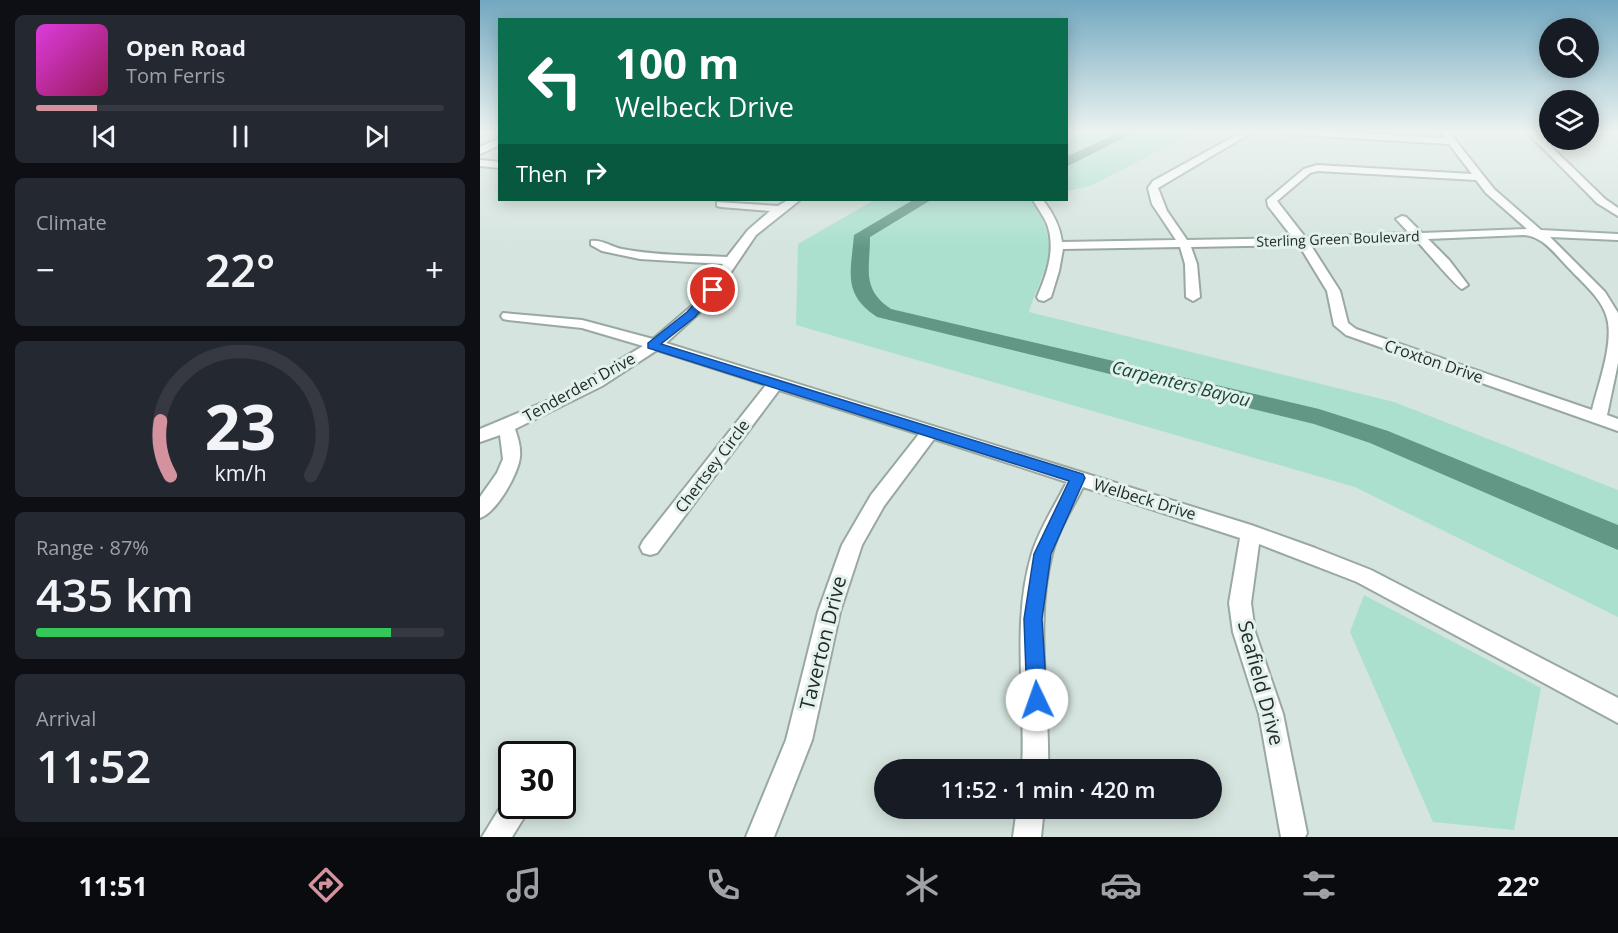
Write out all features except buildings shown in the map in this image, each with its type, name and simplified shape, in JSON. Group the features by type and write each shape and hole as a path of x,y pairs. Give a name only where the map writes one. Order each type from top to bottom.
{"street":[{"path":"1180,170 1157,183 1153,189 1156,199 1190,257 1192,297"},
{"name":"Croxton Drive","path":"1312,170 1307,171 1272,201 1272,204 1322,266 1341,316 1341,325 1351,332 1618,425"},
{"name":"Croxton Drive","path":"1375,170 1480,177"},
{"path":"1475,170 1490,191 1559,251 1609,306 1614,317 1617,339 1598,417"},
{"path":"1570,170 1601,201 1618,213"},
{"name":"Tenderden Drive","path":"480,436 506,426 592,384 652,345 699,306 718,283 748,236 779,209 793,201"},
{"path":"1039,201 1048,216 1058,246 1055,269 1044,297"},
{"path":"721,204 779,209"},
{"path":"1402,219 1445,263 1462,285"},
{"name":"Sterling Green Boulevard","path":"1058,246 1302,242 1536,232 1618,237"},
{"path":"595,243 604,249 625,253 731,261"},
{"name":"Welbeck Drive","path":"508,316 596,327 1251,533 1364,576 1618,711"},
{"name":"Chertsey Circle","path":"650,548 774,384"},
{"path":"480,510 499,487 510,467 512,450 506,426"},
{"name":"Taverton Drive","path":"760,837 802,728 829,609 840,575 869,513 887,486 930,432"},
{"path":"1035,759 1037,700 1033,619 1037,584 1042,554 1049,535 1078,478"},
{"name":"Seafield Drive","path":"1251,533 1240,603 1244,632 1271,714 1293,832"},
{"path":"496,837 508,819"},
{"path":"1028,837 1030,819"}],"green space":[{"path":"1068,170 1121,170 1090,186 1068,191"},
{"path":"872,201 1032,201 1047,232 1049,245 1045,268 1029,312 1394,402 1618,490 1618,617 1355,487 796,325 798,244"},
{"path":"1364,595 1541,688 1514,830 1433,822 1350,632"}],"waterway":[{"name":"Carpenters Bayou","path":"921,201 862,235 860,285 869,303 884,313 1319,417 1379,437 1618,538"}],"route":[{"path":"713,290 691,314 652,345 1078,478 1049,535 1042,554 1033,619 1037,700"}]}
